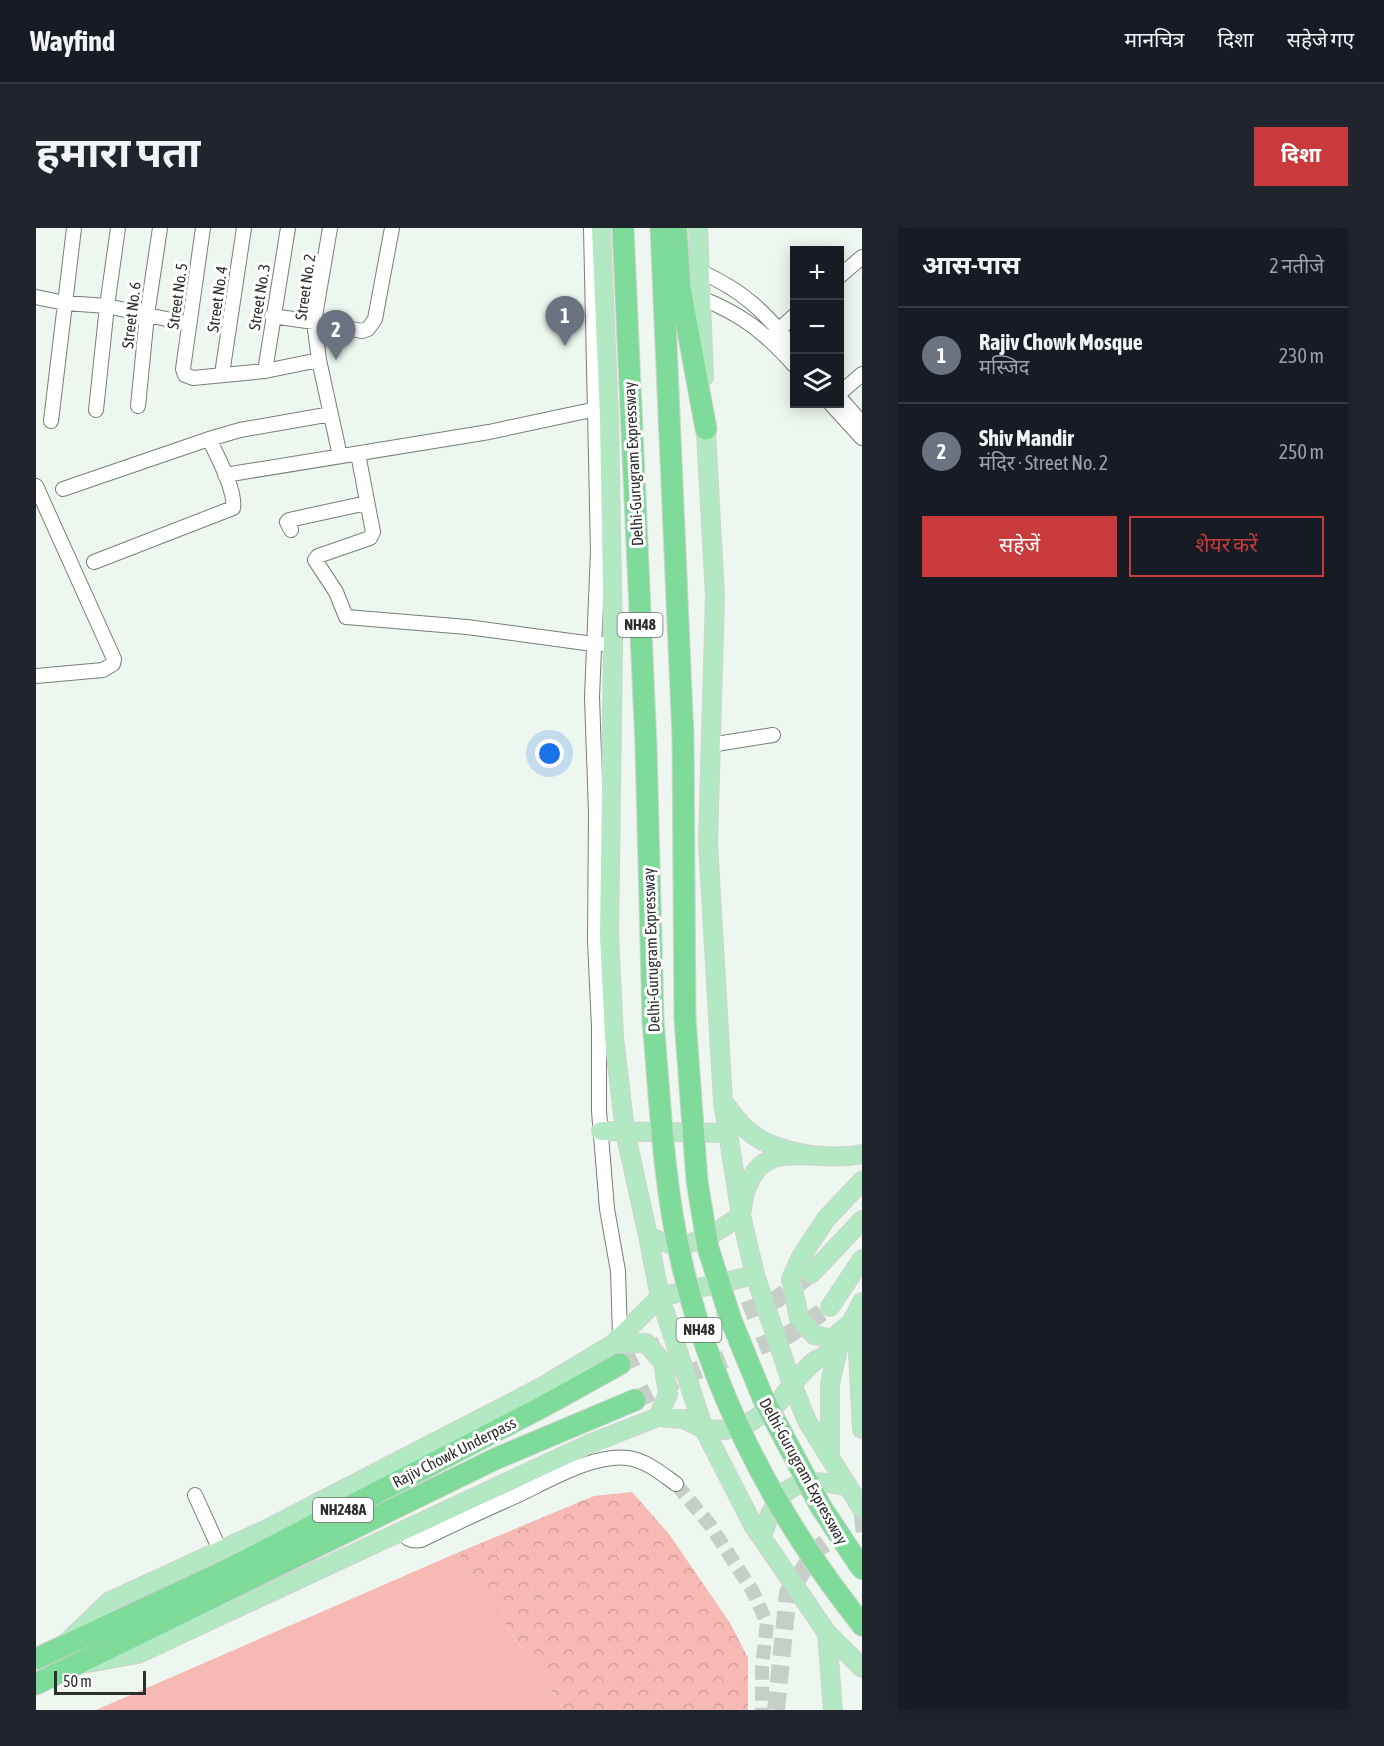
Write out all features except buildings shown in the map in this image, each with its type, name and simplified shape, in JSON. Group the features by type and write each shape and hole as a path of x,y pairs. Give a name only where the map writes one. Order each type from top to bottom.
{"highway":[{"name":"Delhi-Gurugram Expressway","path":"623,228 646,746 653,1021 667,1186 680,1255 699,1330 728,1403 766,1483 814,1562 862,1625"},
{"name":"Delhi-Gurugram Expressway","path":"661,228 683,738 685,1019 697,1181 708,1248 731,1320 763,1398 799,1469 862,1569"},
{"path":"676,228 680,288 706,429"},
{"name":"Rajiv Chowk Underpass","path":"61,1647 242,1562 546,1405 620,1364"},
{"name":"Rajiv Chowk Underpass","path":"72,1666 495,1459 635,1400"},
{"name":"NH248A","path":"36,1659 61,1647"},
{"name":"NH248A","path":"38,1685 72,1666"}],"main road":[{"path":"601,228 602,408 612,644 609,936 614,1037 625,1131 660,1297 704,1429 753,1525 827,1633 862,1668"},
{"path":"698,228 715,596 708,843 723,1102 741,1215 755,1275 792,1384 807,1421 862,1509"},
{"path":"723,1102 746,1130 772,1147 824,1156"},
{"path":"601,1131 728,1133"},
{"path":"648,1236 669,1244 687,1243 710,1237 741,1215 747,1187 758,1168 770,1158 787,1155 862,1154"},
{"path":"857,1311 832,1339 814,1335 799,1318 791,1279 801,1257 826,1219 862,1181"},
{"path":"811,1274 862,1220"},
{"path":"830,1307 862,1258"},
{"path":"61,1647 110,1601 267,1529 540,1388 616,1340 660,1297 755,1275"},
{"path":"831,1458 830,1384 838,1348 857,1311"},
{"path":"857,1311 862,1429"},
{"path":"616,1340 646,1343 663,1362 668,1394 658,1417"},
{"path":"72,1666 138,1654 589,1444 658,1417 683,1419 704,1429 726,1430 752,1421 779,1402 813,1362 838,1348"},
{"path":"762,1537 770,1511 786,1490 810,1482 848,1486"},
{"path":"827,1633 833,1710"}],"street":[{"path":"51,421 74,228"},
{"path":"96,410 118,228"},
{"name":"Street No. 6","path":"138,406 147,315 160,228"},
{"name":"Street No. 5","path":"203,228 183,369 189,378 222,374"},
{"name":"Street No. 4","path":"222,374 244,228"},
{"name":"Street No. 3","path":"265,372 272,316 288,228"},
{"name":"Street No. 2","path":"330,228 314,321 319,360 340,456"},
{"path":"272,316 314,321 362,332 368,329 375,319 392,228"},
{"path":"591,228 602,408 592,697 596,813 595,941 601,1131 608,1209 618,1271 616,1340"},
{"path":"844,273 862,257"},
{"path":"699,271 719,280 764,311 774,334 790,358"},
{"path":"36,297 65,303 107,306 189,324"},
{"path":"701,298 731,310 790,344"},
{"path":"774,334 790,320"},
{"path":"222,374 265,372 319,360"},
{"path":"844,390 862,374"},
{"path":"844,403 862,423"},
{"path":"225,475 489,432 602,408"},
{"path":"835,408 862,438"},
{"path":"63,489 240,430 331,414"},
{"path":"94,562 233,508 234,502 225,475 210,439"},
{"path":"358,454 373,532 370,538 318,556 315,560 336,592 346,617 467,627 594,644 612,644"},
{"path":"36,486 114,659 112,664 103,670 36,676"},
{"path":"291,530 287,522 289,520 367,503"},
{"path":"710,745 773,735"},
{"path":"401,1532 406,1538 414,1541 421,1540 570,1470 601,1460 625,1458 638,1461 653,1467 676,1484"},
{"path":"195,1495 220,1550"}],"green space":[{"path":"632,1492 669,1534 730,1623 748,1658 748,1710 564,1710 457,1553 594,1496"},
{"path":"457,1553 564,1710 96,1710"}],"tunnel":[{"path":"620,1364 680,1336 777,1299 811,1274"},
{"path":"635,1400 693,1372 788,1335 830,1307"},
{"path":"676,1484 710,1525 752,1590 767,1623 762,1667 762,1710"},
{"path":"776,1710 788,1593 817,1549 853,1524 862,1523"}],"place":[{"name":"Rajiv Chowk Mosque","path":"565,346"},
{"name":"Shiv Mandir","path":"336,360"}]}
